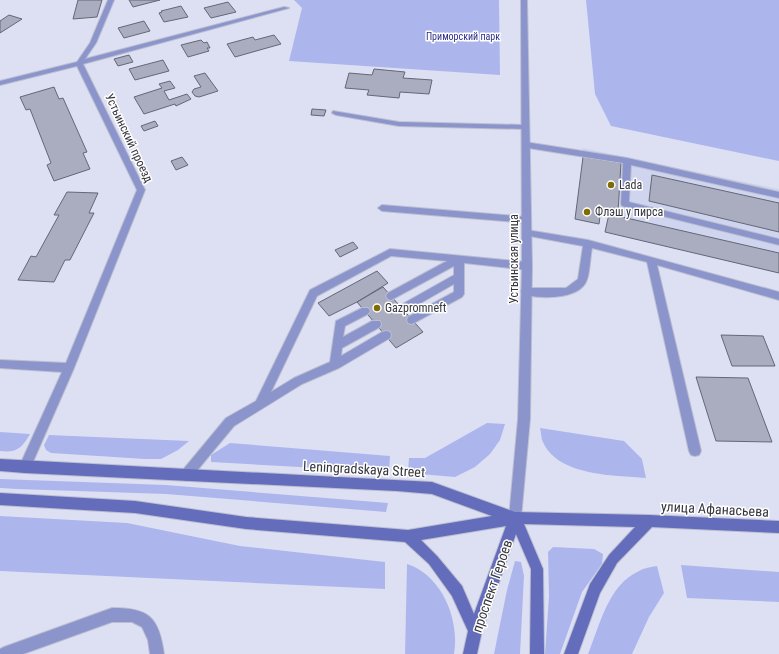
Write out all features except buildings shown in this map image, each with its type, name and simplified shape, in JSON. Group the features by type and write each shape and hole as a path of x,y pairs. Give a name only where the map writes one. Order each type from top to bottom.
{"main road":[{"name":"Leningradskaya Street","path":"0,465 432,488 515,518"},
{"path":"0,499 135,507 246,523 408,536 515,518 537,569 537,654"},
{"name":"улица Афанасьева","path":"515,518 649,521 779,527"},
{"name":"проспект Героев","path":"470,654 475,631 515,518"},
{"path":"571,654 595,589 612,559 649,521"},
{"path":"408,536 434,560 457,591 475,631"}],"street":[{"path":"79,63 93,42 111,0"},
{"name":"Устьинская улица","path":"515,518 524,419 527,266 524,0"},
{"path":"0,83 286,8"},
{"name":"Устьинский проезд","path":"25,467 69,368 141,190 79,63"},
{"path":"336,113 399,124 525,127"},
{"path":"525,145 627,161 779,195"},
{"path":"627,161 625,204 779,242"},
{"path":"382,208 526,220"},
{"path":"527,233 588,243 779,296"},
{"path":"526,291 544,293 568,292 582,281 588,243"},
{"path":"260,403 313,293 390,252 527,266"},
{"path":"412,320 459,294 459,259"},
{"path":"391,296 459,259"},
{"path":"651,260 695,451"},
{"path":"402,308 459,277"},
{"path":"335,365 340,324 365,311"},
{"path":"337,346 376,324"},
{"path":"186,475 230,422 298,381 335,365 386,335"},
{"path":"0,364 69,368"},
{"path":"4,654 112,615 133,615 147,622 155,639 157,654"}],"shaded area":[{"path":"582,148 779,189 779,273 605,232 609,214 618,211 621,163 583,157"}],"green space":[{"name":"Приморский парк","path":"294,0 499,0 500,75 289,61 302,8"},
{"path":"586,0 779,0 779,161 611,126 595,94"},
{"path":"487,423 505,424 500,440 490,454 475,467 455,477 408,473 409,458 425,458"},
{"path":"540,428 624,441 642,459 646,478 588,472 560,461 549,452 542,440"},
{"path":"0,432 30,434 24,443 15,450 0,451"},
{"path":"49,435 189,441 178,450 161,459 145,459 51,453 46,450 44,445"},
{"path":"230,443 390,456 389,472 211,462 211,455"},
{"path":"0,479 166,485 388,503 386,512 166,494 0,488"},
{"path":"0,516 127,523 240,546 385,562 385,589 0,571"},
{"path":"553,547 594,549 603,554 602,564 582,592 560,654 545,654 549,596 548,552"},
{"path":"515,561 521,562 524,576 520,654 494,654 507,590"},
{"path":"407,564 430,578 439,588 446,600 454,627 454,654 405,654"},
{"path":"681,565 779,572 779,602 687,598"},
{"path":"657,566 664,593 649,617 632,654 588,654 601,619 612,596 628,577 645,568"}],"place":[{"name":"Lada","path":"611,185"},
{"name":"Флэш у пирса","path":"587,212"},
{"name":"Gazpromneft","path":"377,308"}]}
